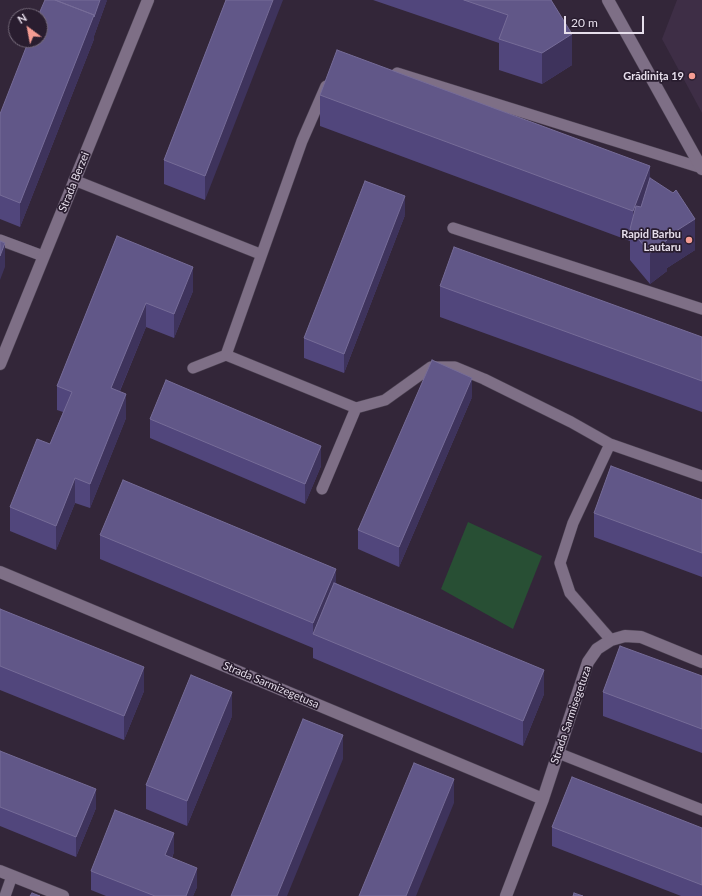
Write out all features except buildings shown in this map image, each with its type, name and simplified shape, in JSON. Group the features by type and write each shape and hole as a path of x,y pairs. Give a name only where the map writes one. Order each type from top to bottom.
{"street":[{"name":"Strada Berzei","path":"0,364 148,0"},
{"path":"608,0 702,168"},
{"name":"Strada Sarmizegetusa","path":"0,572 543,799"},
{"path":"611,640 625,636 641,638 702,662"},
{"name":"Strada Sarmisegetuza","path":"506,896 543,799 588,662 597,649 611,640"},
{"path":"0,871 63,896"}],"lane":[{"path":"386,69 702,168"},
{"path":"226,355 260,254 302,141 327,82 332,77"},
{"path":"74,180 260,254"},
{"path":"453,228 702,310"},
{"path":"0,240 43,256"},
{"path":"193,368 226,355 356,408 386,400 431,367 455,367 484,379 571,422 610,444 702,476"},
{"path":"322,489 356,408"},
{"path":"610,444 573,523 560,563 570,593 611,640"},
{"path":"558,753 702,810"},
{"path":"5,896 12,876"}],"shaded area":[{"name":"Grădinița 19","path":"677,0 702,0 702,113 662,39"}],"green space":[{"path":"468,522 542,556 513,629 441,589"}],"place":[{"name":"Grădinița 19","path":"692,76"},
{"name":"Rapid Barbu Lautaru","path":"689,240"}]}
